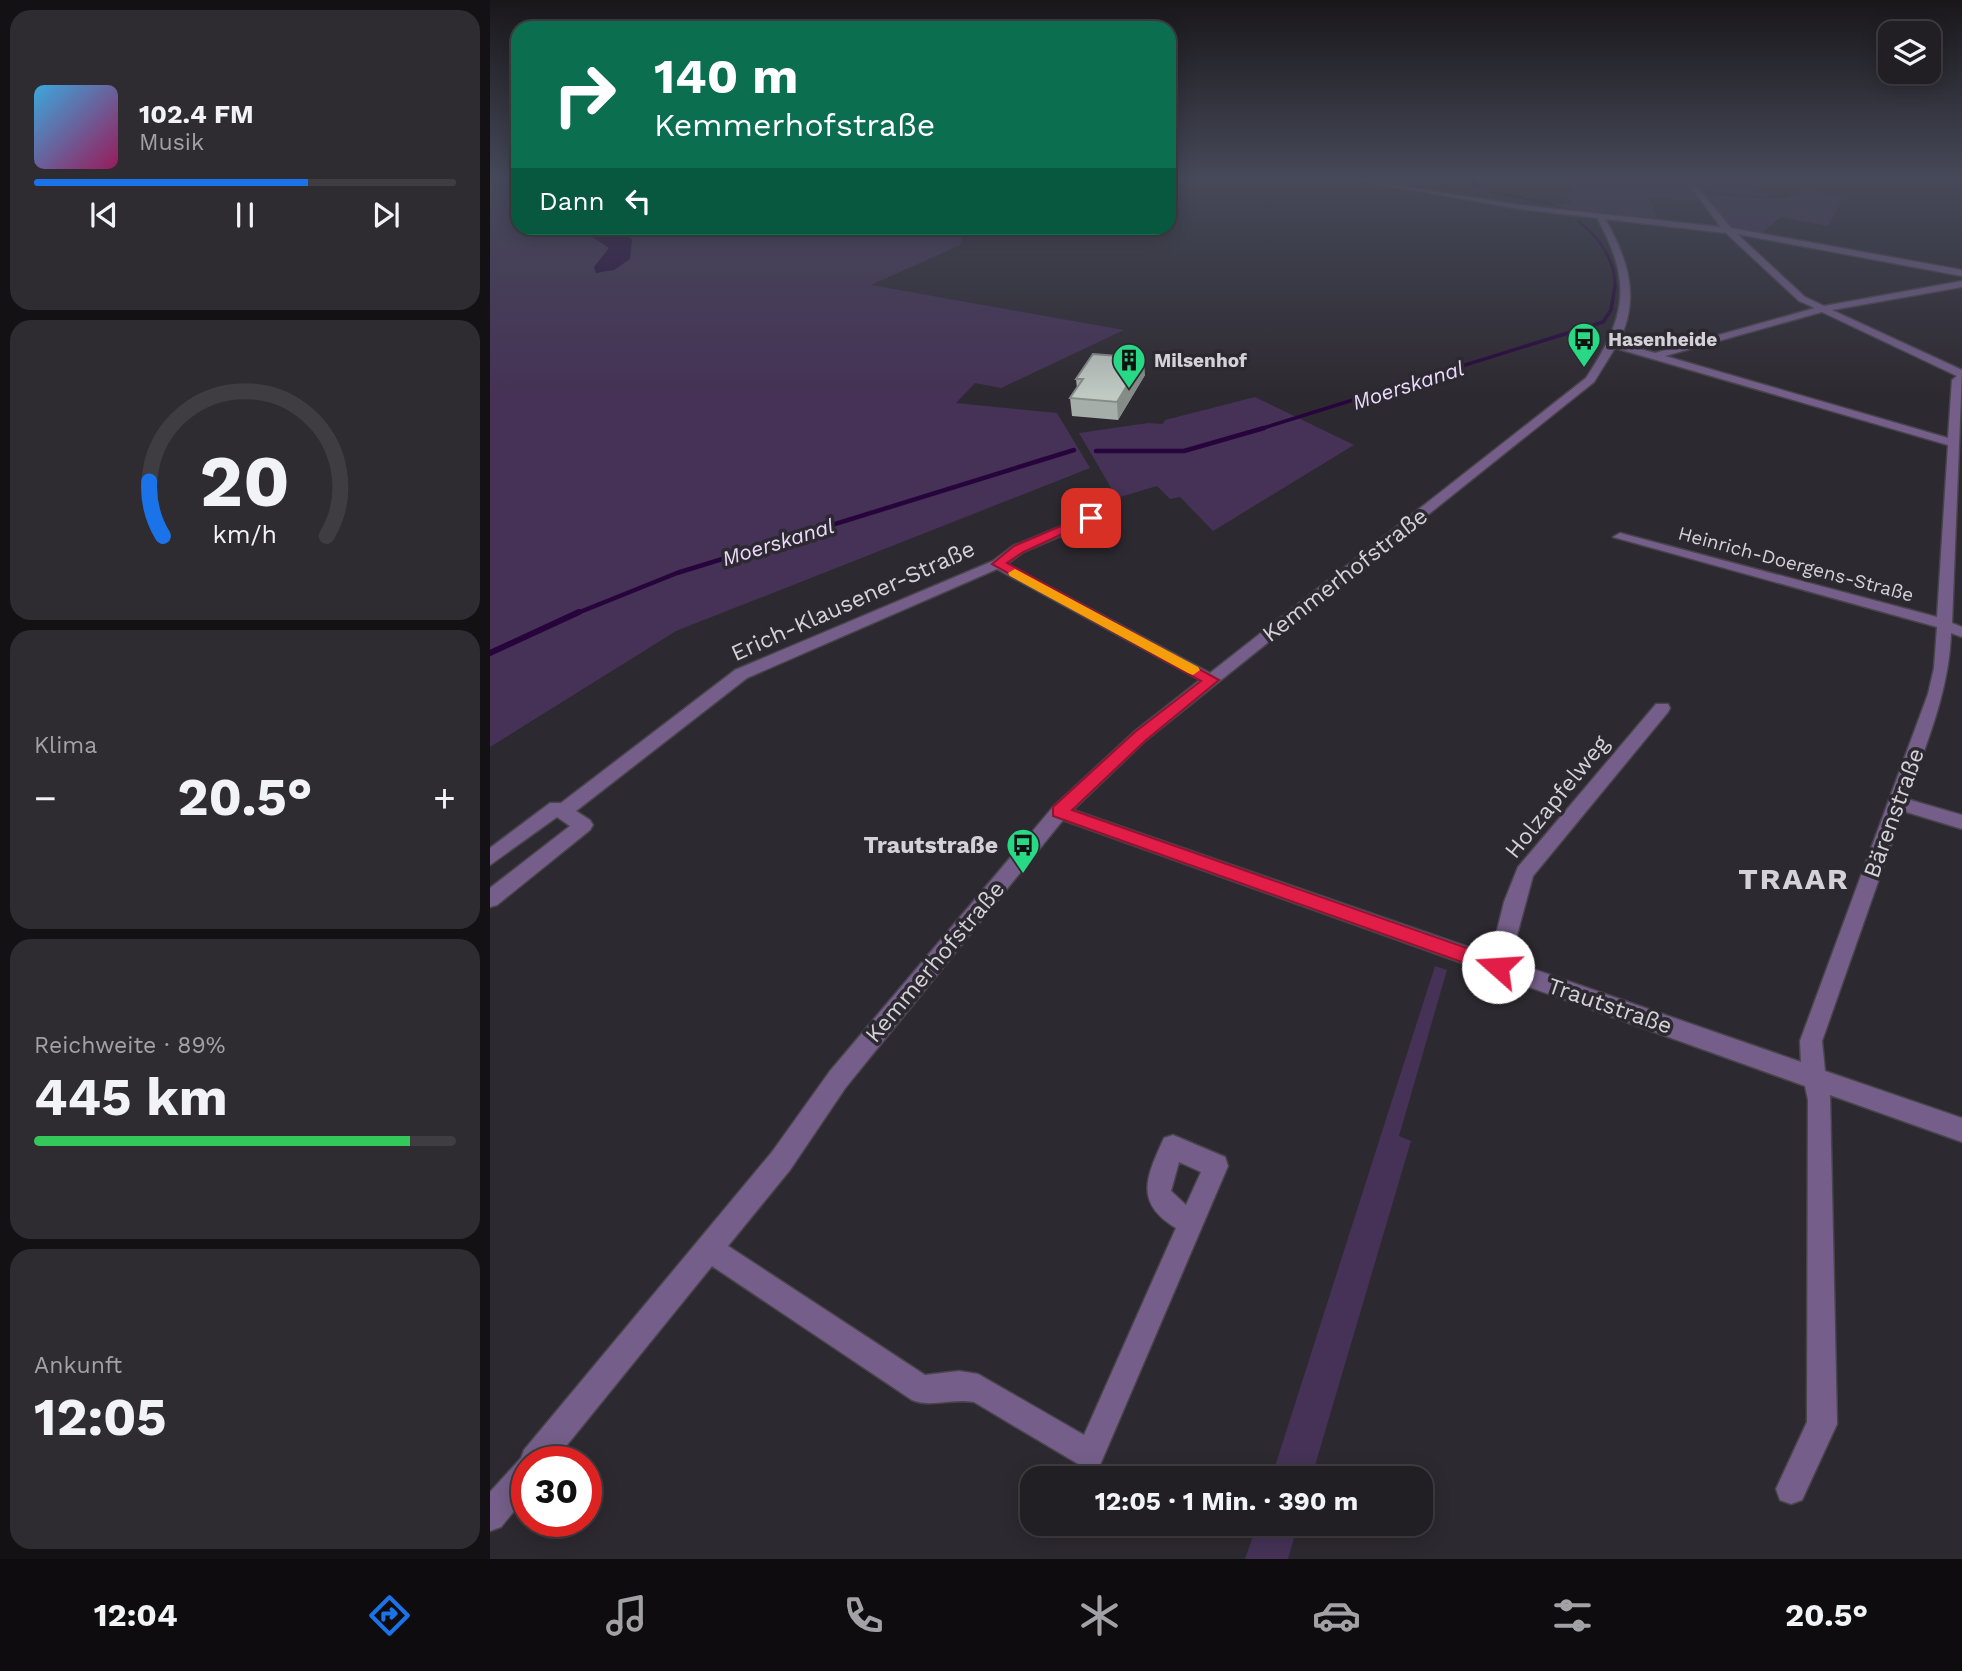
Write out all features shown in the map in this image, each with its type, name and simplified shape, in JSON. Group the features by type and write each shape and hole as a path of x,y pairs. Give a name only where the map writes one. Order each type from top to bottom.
{"street":[{"name":"Kemmerhofstraße","path":"547,1446 781,1161 838,1079 1059,812 1140,736 1580,390 1593,376 1620,329 1628,297 1620,251"},
{"path":"1751,251 1798,296 1962,375"},
{"path":"1841,251 1962,273"},
{"path":"1654,356 1822,309 1962,284"},
{"path":"1612,344 1953,443"},
{"name":"Bärenstraße","path":"1791,1489 1822,1424 1820,1100 1814,1077 1811,1041 1936,694 1956,505 1953,443 1957,380 1962,375"},
{"name":"Erich-Klausener-Straße","path":"490,858 556,808 562,812 741,674 998,564 1018,549 1115,508"},
{"name":"Heinrich-Doergens-Straße","path":"1619,537 1962,632"},
{"name":"Erich-Klausener-Straße","path":"998,564 1211,680"},
{"name":"Holzapfelweg","path":"1498,967 1514,902 1525,872 1662,708"},
{"path":"1897,803 1962,822"},
{"path":"490,899 584,825 562,812"},
{"name":"Trautstraße","path":"1059,812 1962,1130"},
{"path":"710,1249 922,1390 959,1385 978,1388 1090,1455 1191,1222"},
{"path":"490,1516 511,1490"}],"shaded area":[{"path":"490,251 947,251 871,285 1124,330 1001,388 975,383 956,403 1057,413 1090,468 676,631 490,747"},
{"path":"607,251 631,251 630,259 614,270 596,273 594,267"},
{"path":"1255,397 1354,445 1213,531 1180,497 1170,499 1157,486 1117,498 1079,433 1148,423 1163,424 1165,420"},
{"path":"1435,966 1447,970 1399,1136 1411,1141 1315,1466 1275,1466"},
{"path":"1253,1536 1295,1536 1288,1559 1245,1559"}],"building":[{"path":"1093,354 1144,358 1117,402 1070,398 1083,379 1076,379"}],"waterway":[{"name":"Moerskanal","path":"1605,251 1613,268 1615,286"},
{"name":"Moerskanal","path":"1257,430 1603,322 1611,310 1615,286"},
{"name":"Moerskanal","path":"1096,451 1184,451 1264,428"},
{"name":"Moerskanal","path":"575,614 677,573 1074,450"},
{"name":"Moerskanal","path":"490,653 579,612"}],"slow traffic":[{"path":"1015,573 1193,670"}],"place":[{"name":"Hasenheide","path":"1584,369"},
{"name":"Milsenhof","path":"1129,390"},
{"name":"Trautstraße","path":"1023,875"}],"district":[{"name":"TRAAR","path":"1794,878"}],"route":[{"path":"1091,518 1018,549 998,564 1211,680 1140,736 1059,812 1498,967"}]}
